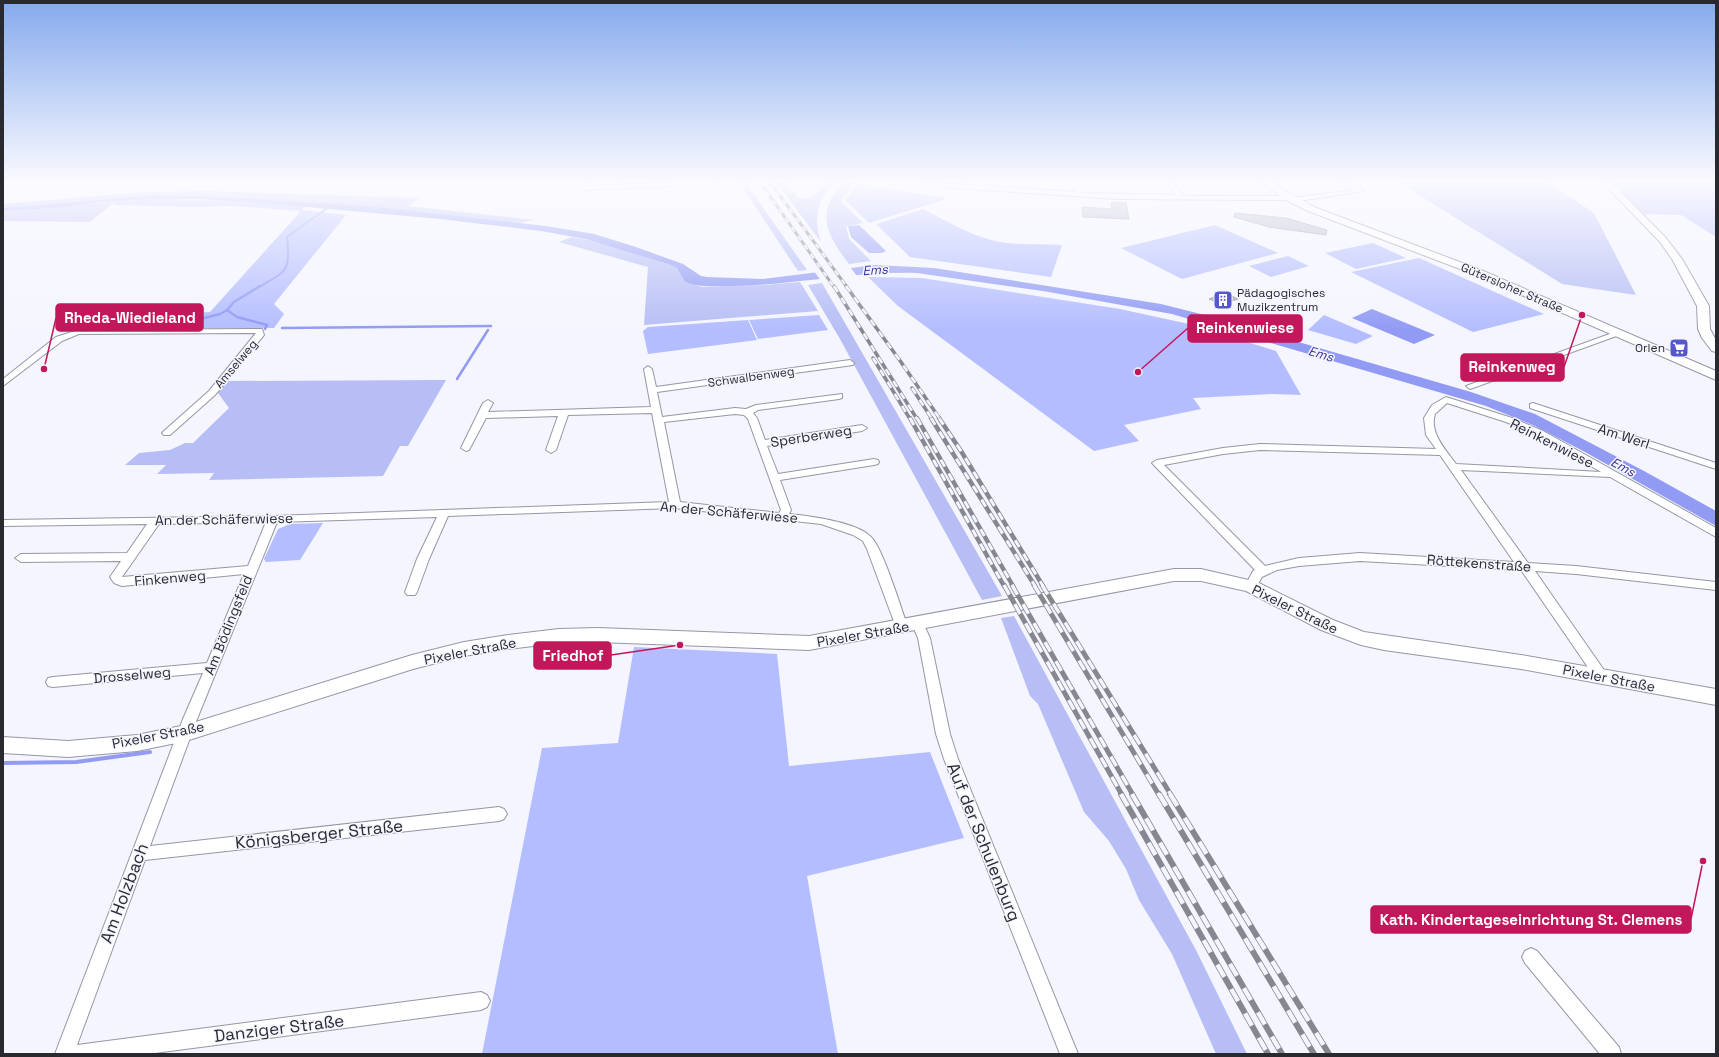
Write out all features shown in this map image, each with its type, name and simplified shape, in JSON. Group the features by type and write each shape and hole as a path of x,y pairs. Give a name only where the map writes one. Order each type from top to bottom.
{"main road":[{"name":"Gütersloher Straße","path":"1369,231 1477,272 1716,376"},
{"path":"1654,231 1678,259 1703,306 1704,329 1708,338 1716,348"},
{"name":"Pixeler Straße","path":"3,745 68,749 137,742 186,733 412,662 464,649 508,642 559,636 598,635 807,643 910,625 1169,575 1201,575 1251,586 1327,625 1361,638 1384,643 1521,662 1716,697"}],"street":[{"name":"Amselweg","path":"3,384 59,339 68,334 104,332 259,331 260,335 212,393 167,433"},
{"path":"1470,386 1618,334"},
{"name":"Schwalbenweg","path":"653,390 850,363"},
{"path":"648,369 675,501 674,505"},
{"path":"659,420 736,411 748,412 756,408 839,396"},
{"name":"Reinkenwiese","path":"1443,452 1431,435 1428,420 1434,407 1446,400 1509,420 1534,431 1716,533"},
{"path":"466,448 488,403"},
{"name":"Am Werl","path":"1533,406 1716,466"},
{"path":"482,416 656,410"},
{"name":"Sperberweg","path":"748,412 752,418 786,510 784,516"},
{"path":"551,450 564,413"},
{"name":"Sperberweg","path":"761,444 862,428"},
{"path":"1251,586 1258,574 1262,571 1157,463 1222,451 1278,446 1443,452 1523,566 1532,575 1601,676"},
{"path":"774,478 874,462"},
{"name":"Reinkenwiese","path":"1453,467 1606,475 1611,473"},
{"name":"An der Schäferwiese","path":"3,523 273,519 674,505 784,516 822,521 840,526 867,539 910,625"},
{"path":"411,592 423,559 444,513"},
{"name":"Am Bödingsfeld","path":"186,733 250,570 273,519"},
{"name":"Finkenweg","path":"156,520 116,577 118,580 122,582 250,570"},
{"name":"Finkenweg","path":"21,558 130,557"},
{"name":"Röttekenstraße","path":"1262,571 1299,562 1360,557 1523,566 1645,577 1716,586"},
{"name":"Auf der Schulenburg","path":"910,625 924,638 943,734 951,759 1069,1054"},
{"name":"Drosselweg","path":"52,682 211,667"},
{"name":"Am Holzbach","path":"64,1054 186,733"},
{"name":"Königsberger Straße","path":"139,854 499,814"},
{"path":"1531,957 1612,1054"},
{"name":"Danziger Straße","path":"76,1054 481,1001"}],"shaded area":[{"path":"283,231 333,231 274,304 284,314 274,328 67,329 82,317 210,312"},
{"path":"772,231 780,231 807,270 798,271"},
{"path":"813,231 819,231 821,242"},
{"path":"829,231 847,231 849,239 871,261 849,264"},
{"path":"884,231 968,231 984,238 1006,243 1062,245 1051,277 910,257"},
{"path":"1189,231 1229,231 1278,253 1182,279 1121,248"},
{"path":"1477,231 1603,231 1636,295 1562,284"},
{"path":"1707,231 1716,231 1716,237"},
{"path":"572,237 610,245 671,265 677,268 685,282 703,287 800,282 818,311 644,325 648,267 559,242"},
{"path":"1373,243 1406,258 1356,269 1325,253"},
{"path":"1288,256 1309,266 1271,277 1249,266"},
{"path":"1419,258 1544,314 1473,332 1351,272"},
{"path":"868,277 922,278 1120,309 1189,324 1276,351 1301,395 1272,394 1193,398 1201,409 1124,425 1139,441 1094,451 898,306"},
{"path":"822,283 1002,596 982,600 840,339 808,285"},
{"path":"819,315 828,330 758,339 749,320"},
{"path":"1324,315 1373,336 1356,344 1308,330"},
{"path":"748,320 757,340 648,354 643,331 648,327"},
{"path":"446,380 408,446 400,446 383,476 209,480 214,473 157,474 166,465 125,465 139,453 170,450 185,443 193,443 229,408 218,393 227,381"},
{"path":"323,523 300,560 266,562 264,559 278,529 290,524"},
{"path":"1014,616 1197,952 1247,1054 1216,1054 1172,954 1139,900 1126,869 1109,841 1084,812 1038,704 1030,696 1001,618"},
{"path":"634,647 777,654 789,766 930,752 964,838 807,876 838,1054 482,1054 542,748 618,743"}],"water":[{"name":"Ems","path":"543,231 578,231 594,234 683,264 701,276 707,277 763,279 875,265 934,268 1161,304 1205,315 1471,392 1535,414 1644,471 1716,511 1716,526 1585,452 1535,426 1486,406 1172,314 1043,291 917,273 871,274 756,285 703,286 685,282 677,268 671,265 586,239"},
{"path":"849,231 866,231 886,251 882,253 869,253 851,237"},
{"path":"1372,309 1435,335 1414,344 1352,318"}],"pier":[{"path":"850,267 857,276 821,281 814,271"}],"building":[{"path":"1300,231 1327,231 1326,235"},
{"name":"Pädagogisches Muzikzentrum","path":"1225,293 1238,299 1222,304 1209,299"}],"waterway":[{"path":"259,287 276,277 285,269 288,257 287,237 295,231"},
{"path":"227,310 234,302 260,286"},
{"path":"84,326 108,322 135,324 159,321 196,320 220,314 227,310"},
{"path":"227,310 237,317 267,325 265,329"},
{"path":"282,328 491,326"},
{"path":"457,379 488,330"},
{"path":"3,763 76,762 150,752"}],"railway":[{"path":"795,231 834,287"},
{"path":"806,231 847,287"},
{"path":"834,286 917,419"},
{"path":"846,286 940,419"},
{"path":"873,358 910,419"},
{"path":"912,388 932,419"},
{"path":"910,418 1004,586"},
{"path":"917,418 1013,586"},
{"path":"931,418 1035,586"},
{"path":"939,418 961,451 1043,586"},
{"path":"1004,585 1122,795"},
{"path":"1012,585 1133,795"},
{"path":"1034,585 1159,795"},
{"path":"1042,585 1171,795"},
{"path":"1121,794 1268,1054"},
{"path":"1132,794 1282,1054"},
{"path":"1159,794 1314,1054"},
{"path":"1170,794 1329,1054"}],"place":[{"name":"Pädagogisches Muzikzentrum","path":"1223,300"},
{"name":"Reinkenweg","path":"1582,315"},
{"name":"Orlen","path":"1679,348"},
{"name":"Rheda-Wiedieland","path":"44,369"},
{"name":"Reinkenwiese","path":"1138,372"},
{"name":"Friedhof","path":"680,645"},
{"name":"Kath. Kindertageseinrichtung St. Clemens","path":"1703,861"}]}
